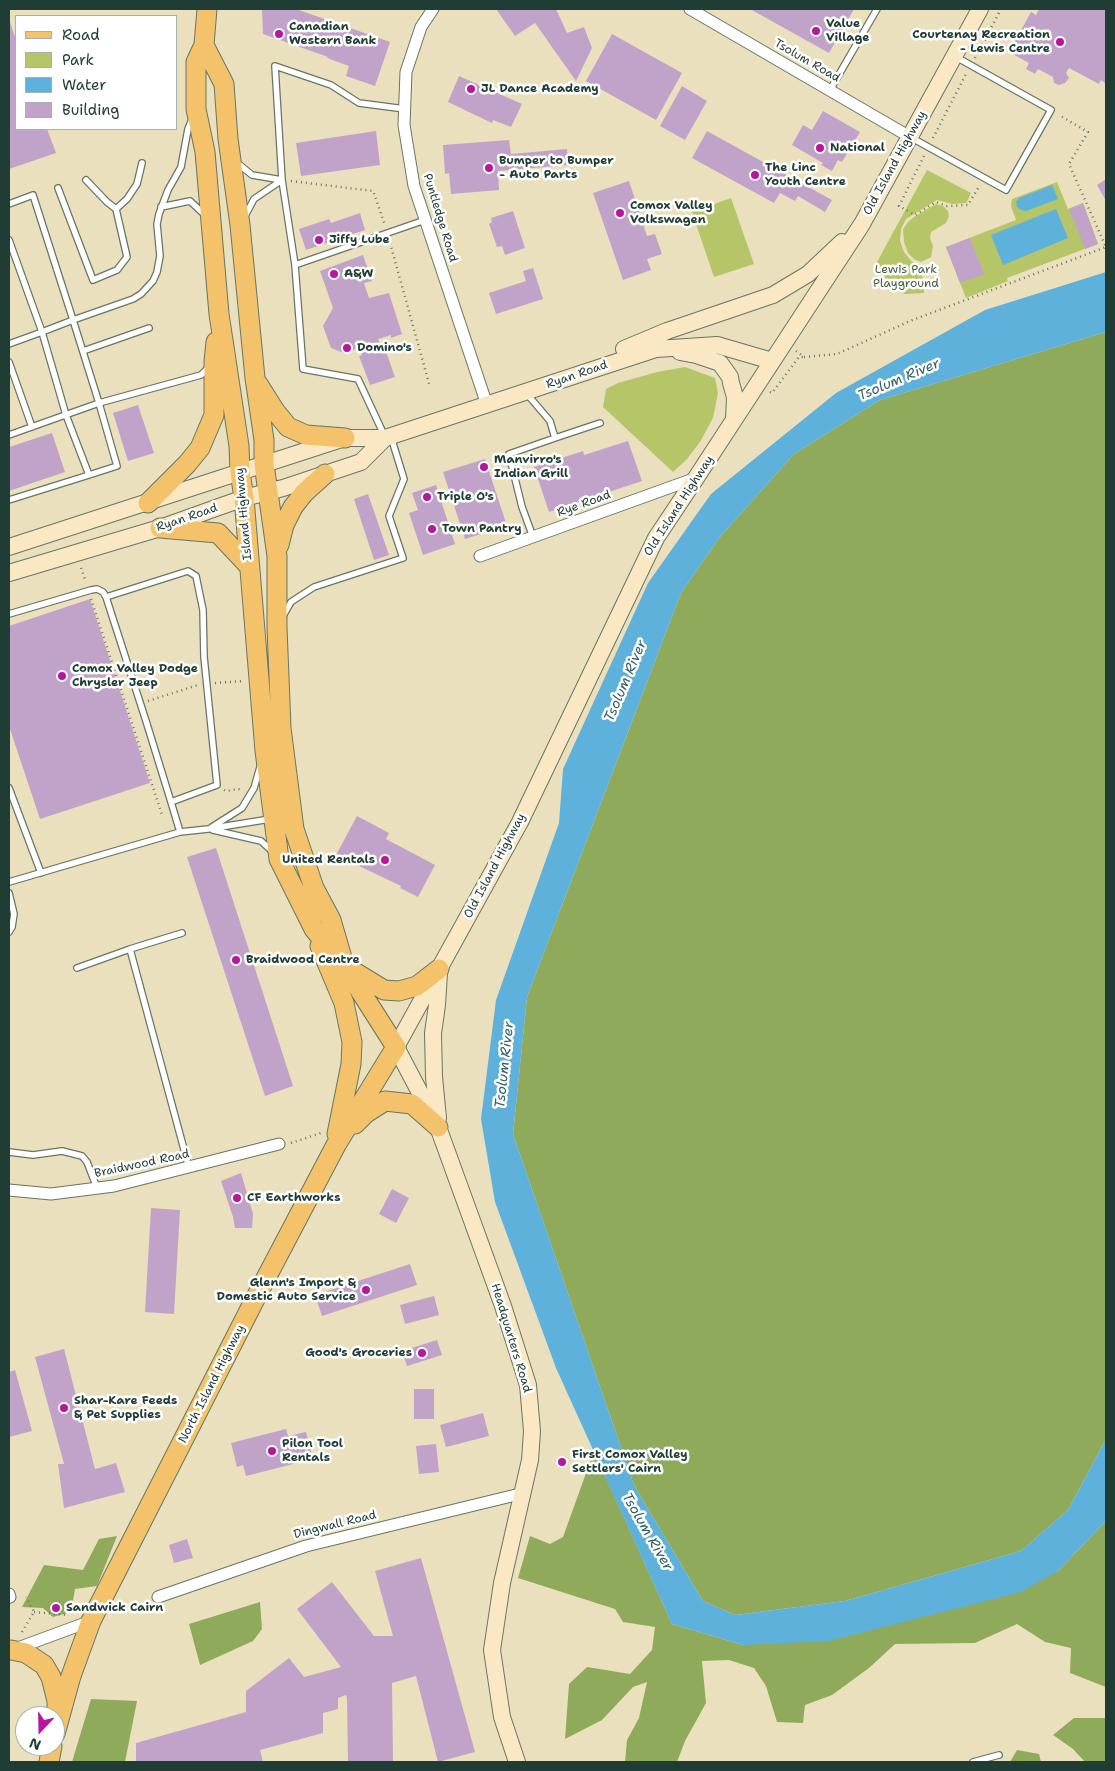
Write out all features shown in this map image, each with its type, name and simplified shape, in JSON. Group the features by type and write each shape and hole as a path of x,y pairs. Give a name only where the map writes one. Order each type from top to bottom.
{"main road":[{"name":"Island Highway","path":"207,9 204,45 196,62 196,109 205,152 219,314 239,446 265,751 285,824 314,888 331,920 345,967"},
{"name":"Old Island Highway","path":"396,1047 520,822 656,538 862,224 980,9"},
{"name":"Island Highway","path":"204,45 224,84 255,378 264,440 264,464 277,556 277,627 285,824 279,858 295,894 314,929 345,967 396,1047"},
{"path":"526,392 667,330 773,295 808,274 862,224"},
{"path":"148,503 187,464 200,448 214,415 214,360 219,314"},
{"name":"Ryan Road","path":"9,548 345,438 388,438 656,349 717,345 772,361"},
{"path":"656,349 696,354 720,362 730,377 735,397 734,420"},
{"path":"255,378 275,411 288,427 306,435 345,438"},
{"name":"Ryan Road","path":"9,574 160,528 244,498 361,462 388,438"},
{"path":"277,556 284,525 293,507 304,493 325,474"},
{"path":"160,528 218,533 249,566"},
{"path":"314,929 344,1004 352,1042 351,1064 330,1139"},
{"path":"345,967 384,990 399,991 417,986 439,969"},
{"path":"438,1127 433,1039 439,969"},
{"name":"North Island Highway","path":"62,1706 91,1620 254,1301 330,1139 396,1047"},
{"name":"Headquarters Road","path":"396,1047 438,1127 503,1306 528,1385 532,1431 530,1460 502,1584 492,1650 502,1718 517,1762"},
{"path":"330,1139 366,1112 385,1101 412,1104 438,1127"},
{"path":"10,1651 26,1653 44,1665 51,1677 55,1693 55,1706"}],"street":[{"name":"Puntledge Road","path":"433,9 421,27 406,72 404,126 414,186 487,405"},
{"name":"Tsolum Road","path":"690,9 910,137"},
{"name":"Rye Road","path":"480,556 696,478"},
{"name":"Braidwood Road","path":"9,1190 51,1194 114,1186 284,1144"},
{"name":"Dingwall Road","path":"158,1597 306,1546 524,1493"},
{"path":"10,1651 91,1620"}],"lane":[{"path":"830,90 877,9"},
{"path":"910,137 1006,190 1051,110 954,56"},
{"path":"277,627 291,602 314,587 403,558 389,516 404,479 388,438 358,379 303,369 295,265 282,180 275,66 331,85 358,104 405,109"},
{"path":"9,344 134,299 148,288 153,281 159,264 157,224 161,207 181,167 188,128 196,109"},
{"path":"231,158 252,174 282,180"},
{"path":"116,209 127,199 137,184 142,163"},
{"path":"58,188 93,280 117,270 127,257 116,209 86,180"},
{"path":"240,225 254,199 282,180"},
{"path":"9,204 34,195 117,466 9,500"},
{"path":"161,207 190,201 211,222"},
{"path":"295,265 425,220"},
{"path":"9,240 42,332 66,415 89,474"},
{"path":"83,351 149,328"},
{"path":"9,435 99,403 201,375 214,360"},
{"path":"9,362 32,427"},
{"path":"526,392 550,421 555,438"},
{"path":"533,537 522,507 509,454 600,423"},
{"path":"106,597 188,571 192,572 197,580 204,610 204,657 217,784 171,802"},
{"path":"9,614 88,591 97,589 103,592 146,721 180,832"},
{"path":"208,829 242,808 254,788 265,751"},
{"path":"9,791 41,873"},
{"path":"9,882 180,832 285,824"},
{"path":"208,829 261,841 279,858"},
{"path":"9,893 14,914 12,927 9,932"},
{"path":"77,968 182,933"},
{"path":"130,949 189,1168"},
{"path":"9,1151 33,1155 62,1151 82,1156 87,1162 96,1188"},
{"path":"973,1762 999,1754"}],"path":[{"path":"984,179 968,205 947,206 936,202 915,215 910,210 899,206 1001,9"},
{"path":"785,342 804,357 837,354 910,321 1106,247 1069,164 1088,132 1051,110"},
{"path":"282,180 373,191 387,233 430,387"},
{"path":"81,566 88,591 104,630 162,815"},
{"path":"214,684 243,681"},
{"path":"147,701 198,685"},
{"path":"226,791 244,790"},
{"path":"284,1144 330,1139"},
{"path":"26,1597 34,1612"},
{"path":"34,1612 68,1615"},
{"path":"10,1651 34,1612"}],"green space":[{"name":"Lewis Park Playground","path":"927,170 971,193 966,203 952,204 937,200 906,219 901,229 900,241 904,252 912,262 921,265 924,293 906,294 894,291 876,264"},
{"path":"1057,182 1068,209 1083,203 1098,244 1007,278 1008,281 966,298 946,247 1016,220 1011,206 1012,199"},
{"path":"731,198 754,264 714,277 692,212"},
{"path":"936,204 943,206 948,211 949,216 946,223 931,232 930,238 933,246 931,257 921,262 914,259 908,253 904,242 903,229 914,217"},
{"path":"1106,332 1106,1439 1068,1510 1021,1551 845,1601 735,1615 703,1601 634,1485 513,1134 527,997 681,593 719,538 794,454 880,400"},
{"path":"685,367 715,378 718,393 713,418 700,442 687,459 673,472 603,407 606,389 618,383 657,372"},
{"path":"594,1451 672,1624 743,1645 1058,1571 1106,1521 1106,1687 1070,1673 1071,1648 1045,1642 1017,1624 975,1643 895,1644 869,1668 832,1695 805,1705 803,1723 777,1722 766,1686 754,1668 729,1660 702,1661 706,1703 685,1741 677,1762 625,1762 627,1740 639,1718 647,1682 633,1687 602,1720 565,1739 569,1684 587,1667 630,1674 652,1650 655,1627 623,1622 615,1609 518,1578 530,1536 550,1544 563,1537"},
{"path":"117,1536 97,1586 75,1589 71,1612 53,1617 43,1608 22,1607 44,1565 83,1570 99,1539"},
{"path":"260,1602 262,1629 253,1641 200,1665 189,1624"},
{"path":"91,1699 137,1701 125,1762 72,1762"},
{"path":"1074,1718 1106,1718 1106,1762 1085,1762 1073,1749 1053,1735"},
{"path":"1017,1750 1039,1754 1041,1762 1010,1762"}],"water":[{"path":"1052,185 1058,199 1026,211 1017,207 1016,202 1019,198"},
{"path":"1056,209 1068,238 1003,265 991,235"},
{"name":"Tsolum River","path":"1106,272 1106,332 880,400 794,454 719,538 681,593 527,997 513,1134 634,1485 703,1601 735,1615 845,1601 1021,1551 1068,1510 1106,1439 1106,1521 1058,1571 1021,1592 829,1641 743,1645 672,1624 556,1368 495,1202 481,1119 496,1000 559,823 563,769 648,583 711,494 836,393 985,310"}],"building":[{"path":"262,9 296,9 390,42 375,86 346,76 349,66 263,34"},
{"path":"496,9 556,9 567,33 584,27 592,48 576,81 535,23 515,36"},
{"name":"Value Village","path":"750,9 854,9 829,53"},
{"name":"Courtenay Recreation - Lewis Centre","path":"1039,9 1106,9 1106,84 1101,80 1099,84 1069,68 1066,73 1069,78 1065,83 1059,85 1054,83 1053,77 1038,69 1035,74 1026,69 1029,63 1009,52 1031,12 1036,15"},
{"path":"9,19 15,37 15,130 47,130 56,153 9,169"},
{"path":"612,34 682,73 656,120 586,81"},
{"name":"JL Dance Academy","path":"459,76 522,104 511,127 493,120 492,123 448,102"},
{"path":"682,86 707,101 685,140 660,126"},
{"path":"823,111 860,132 842,162 838,160 832,171 821,165 823,163 792,145 803,125 812,130"},
{"path":"376,131 380,165 301,176 296,143"},
{"name":"The Linc Youth Centre","path":"707,131 832,200 825,212 798,196 795,201 780,193 774,203 692,158"},
{"name":"Bumper to Bumper - Auto Parts","path":"509,140 511,154 567,149 568,165 498,171 499,190 451,194 449,173 445,174 443,145"},
{"path":"1106,179 1106,201 1097,185"},
{"name":"Comox Valley Volkswagen","path":"629,181 647,236 655,234 662,254 647,259 651,270 623,280 593,193"},
{"path":"1083,203 1098,244 1085,249 1069,209"},
{"path":"513,211 525,248 505,255 502,246 497,247 489,224 492,222 491,218"},
{"name":"Jiffy Lube","path":"360,213 365,230 306,250 299,229 329,219 331,223"},
{"path":"970,238 984,274 960,283 946,247"},
{"path":"363,255 372,281 364,283 369,298 389,293 402,334 391,338 391,335 378,339 381,347 384,346 395,377 370,385 359,356 362,355 359,348 344,353 331,348 323,326 333,308 320,271"},
{"path":"533,268 543,299 496,314 489,293 526,281 523,271"},
{"path":"138,405 154,453 128,461 113,413"},
{"path":"52,433 65,472 9,491 9,447"},
{"path":"628,441 642,481 549,512 534,467 583,451 584,455"},
{"path":"485,459 507,526 465,539 443,472"},
{"name":"Town Pantry","path":"436,485 455,544 423,555 409,513 418,510 412,493"},
{"path":"368,494 389,555 374,560 354,499"},
{"name":"Comox Valley Dodge Chrysler Jeep","path":"90,599 150,783 40,819 9,726 9,626"},
{"name":"United Rentals","path":"357,816 389,833 386,839 435,865 418,897 400,888 401,886 336,855"},
{"name":"Braidwood Centre","path":"216,848 293,1086 265,1096 187,857"},
{"name":"CF Earthworks","path":"241,1173 253,1214 252,1228 235,1228 221,1181"},
{"path":"392,1189 409,1198 396,1223 379,1214"},
{"path":"151,1208 180,1210 174,1314 145,1312"},
{"name":"Glenn's Import & Domestic Auto Service","path":"410,1264 417,1285 322,1316 315,1295"},
{"path":"434,1296 439,1315 405,1324 400,1305"},
{"name":"Good's Groceries","path":"437,1340 442,1355 407,1366 402,1351"},
{"name":"Shar-Kare Feeds & Pet Supplies","path":"64,1349 95,1469 116,1463 125,1492 64,1508 58,1464 64,1464 35,1357"},
{"path":"15,1370 32,1431 9,1437 9,1372"},
{"path":"414,1389 434,1389 434,1419 414,1419"},
{"path":"483,1413 489,1436 446,1447 440,1425"},
{"name":"Pilon Tool Rentals","path":"286,1429 288,1436 306,1432 313,1459 246,1476 243,1465 237,1467 231,1443"},
{"path":"436,1444 439,1472 419,1474 416,1446"},
{"path":"187,1539 193,1558 174,1563 169,1545"},
{"path":"421,1558 475,1752 438,1762 416,1676 392,1683 393,1762 348,1762 346,1695 338,1698 338,1709 323,1713 323,1733 260,1750 263,1762 136,1762 136,1743 246,1712 246,1691 289,1658 304,1677 341,1667 297,1609 332,1582 374,1636 393,1636 375,1571"}],"place":[{"name":"Value Village","path":"816,31"},
{"name":"Canadian Western Bank","path":"279,34"},
{"name":"Courtenay Recreation - Lewis Centre","path":"1060,42"},
{"name":"JL Dance Academy","path":"471,89"},
{"name":"National","path":"820,148"},
{"name":"Bumper to Bumper - Auto Parts","path":"489,168"},
{"name":"The Linc Youth Centre","path":"755,175"},
{"name":"Comox Valley Volkswagen","path":"620,213"},
{"name":"Jiffy Lube","path":"319,240"},
{"name":"A&W","path":"334,274"},
{"name":"Domino's","path":"347,348"},
{"name":"Manvirro's Indian Grill","path":"484,467"},
{"name":"Triple O's","path":"427,497"},
{"name":"Town Pantry","path":"432,529"},
{"name":"Comox Valley Dodge Chrysler Jeep","path":"62,676"},
{"name":"United Rentals","path":"385,860"},
{"name":"Braidwood Centre","path":"236,960"},
{"name":"CF Earthworks","path":"237,1198"},
{"name":"Glenn's Import & Domestic Auto Service","path":"366,1290"},
{"name":"Good's Groceries","path":"422,1353"},
{"name":"Shar-Kare Feeds & Pet Supplies","path":"64,1408"},
{"name":"Pilon Tool Rentals","path":"272,1451"},
{"name":"First Comox Valley Settlers' Cairn","path":"562,1462"},
{"name":"Sandwick Cairn","path":"56,1608"}]}
